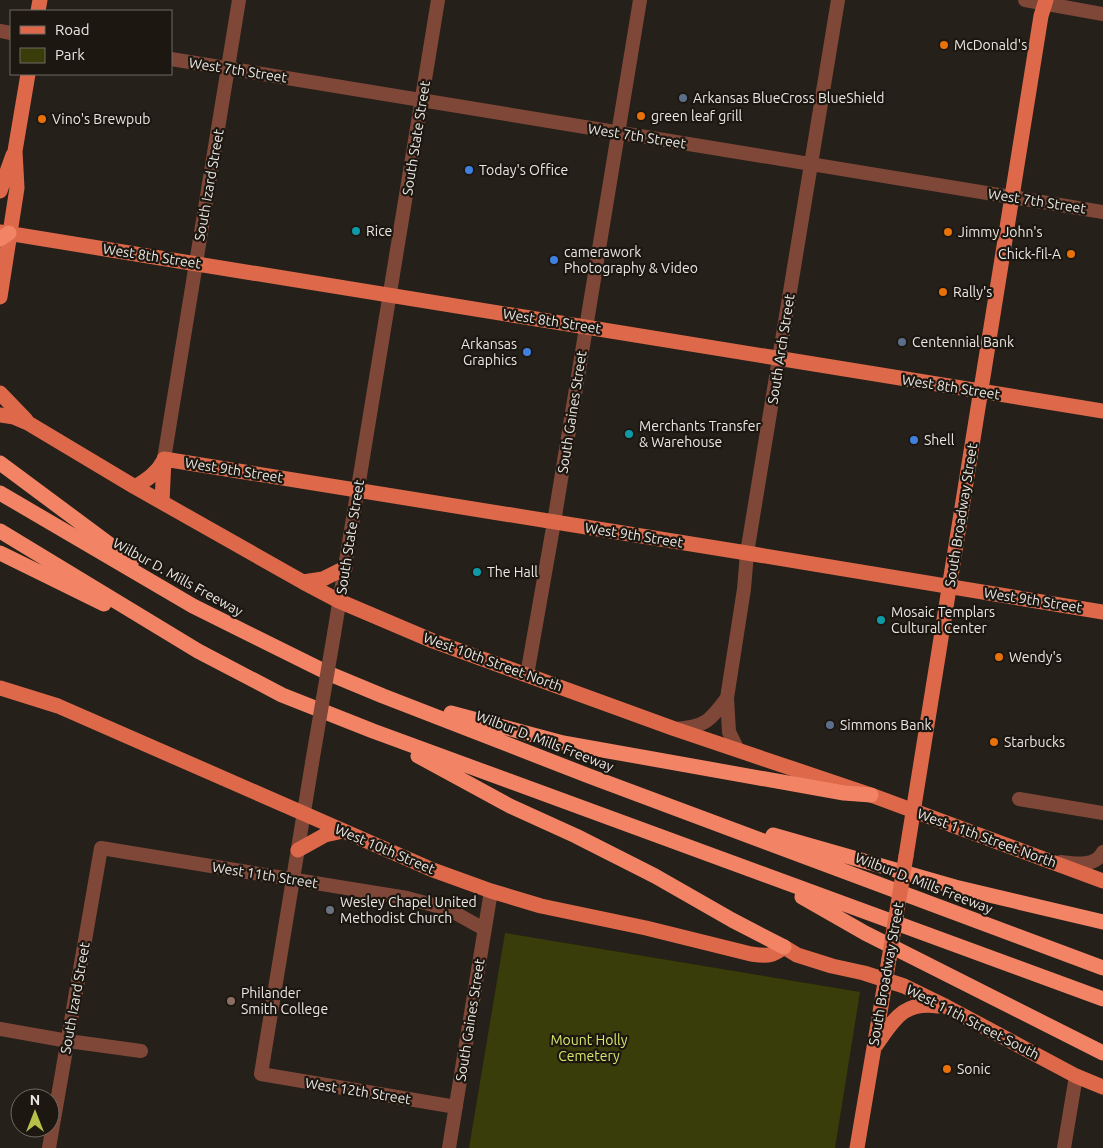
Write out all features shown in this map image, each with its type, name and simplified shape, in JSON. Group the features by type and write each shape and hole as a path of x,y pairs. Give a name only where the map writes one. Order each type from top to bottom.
{"highway":[{"path":"0,463 193,606"},
{"name":"Wilbur D. Mills Freeway","path":"0,493 193,606 322,670 384,696 664,804 1103,968"},
{"path":"0,531 198,651"},
{"path":"0,553 198,651 282,695 373,731 763,876 1103,1000"},
{"path":"384,696 563,743 844,793 871,795"},
{"path":"373,731 510,806 576,836 655,876 784,947"},
{"path":"664,804 954,887 1103,922"},
{"path":"763,876 865,933 1103,1053"}],"main road":[{"name":"South Broadway Street","path":"856,1148 890,959 980,391 1041,16 1045,2"},
{"path":"0,296 3,235 17,188 15,151 28,75"},
{"path":"0,187 15,151"},
{"name":"West 8th Street","path":"3,235 196,263 1103,411"},
{"path":"0,393 28,422"},
{"path":"0,415 28,422 135,487"},
{"name":"South Izard Street","path":"135,487 152,476 164,459"},
{"name":"South Izard Street","path":"162,502 164,459"},
{"name":"West 9th Street","path":"164,459 748,552 1103,612"},
{"name":"West 10th Street North","path":"135,487 302,582 340,601 433,641 675,728 871,795"},
{"path":"302,582 323,579 345,568"},
{"name":"West 10th Street","path":"0,688 58,706 433,870 491,891 541,906 646,928 751,954 768,956 784,947"},
{"name":"West 11th Street North","path":"871,795 1103,881"},
{"path":"298,850 326,835 343,831"},
{"name":"West 11th Street South","path":"784,947 797,954 832,966 886,980 910,989 1076,1076 1103,1087"},
{"path":"874,1048 897,1017 907,1009 924,1004 947,1007"}],"street":[{"name":"South Izard Street","path":"164,459 239,0"},
{"name":"South State Street","path":"261,1074 438,0"},
{"name":"South Gaines Street","path":"527,675 640,0"},
{"name":"South Arch Street","path":"738,750 729,732 727,698 748,552 838,0"},
{"path":"1025,0 1045,2 1103,14"},
{"name":"West 7th Street","path":"172,59 1103,212"},
{"path":"675,728 692,728 706,722 727,698"},
{"path":"1019,799 1103,813"},
{"name":"South Izard Street","path":"49,1148 101,848"},
{"name":"West 11th Street","path":"101,848 428,903 448,909 484,929"},
{"path":"1046,860 1077,865 1097,859 1103,852"},
{"name":"South Gaines Street","path":"449,1148 491,891"},
{"path":"0,1029 141,1051"},
{"name":"West 12th Street","path":"261,1074 456,1107"},
{"path":"1064,1148 1076,1076"}],"green space":[{"name":"Mount Holly Cemetery","path":"505,933 860,992 835,1148 469,1148"}],"place":[{"name":"McDonald's","path":"944,45"},
{"name":"Arkansas BlueCross BlueShield","path":"683,98"},
{"name":"green leaf grill","path":"641,116"},
{"name":"Vino's Brewpub","path":"42,119"},
{"name":"Today's Office","path":"469,170"},
{"name":"Rice","path":"356,231"},
{"name":"Jimmy John's","path":"948,232"},
{"name":"Chick-fil-A","path":"1071,254"},
{"name":"camerawork Photography & Video","path":"554,260"},
{"name":"Rally's","path":"943,292"},
{"name":"Centennial Bank","path":"902,342"},
{"name":"Arkansas Graphics","path":"527,352"},
{"name":"Merchants Transfer & Warehouse","path":"629,434"},
{"name":"Shell","path":"914,440"},
{"name":"The Hall","path":"477,572"},
{"name":"Mosaic Templars Cultural Center","path":"881,620"},
{"name":"Wendy's","path":"999,657"},
{"name":"Simmons Bank","path":"830,725"},
{"name":"Starbucks","path":"994,742"},
{"name":"Wesley Chapel United Methodist Church","path":"330,910"},
{"name":"Philander Smith College","path":"231,1001"},
{"name":"Sonic","path":"947,1069"}]}
